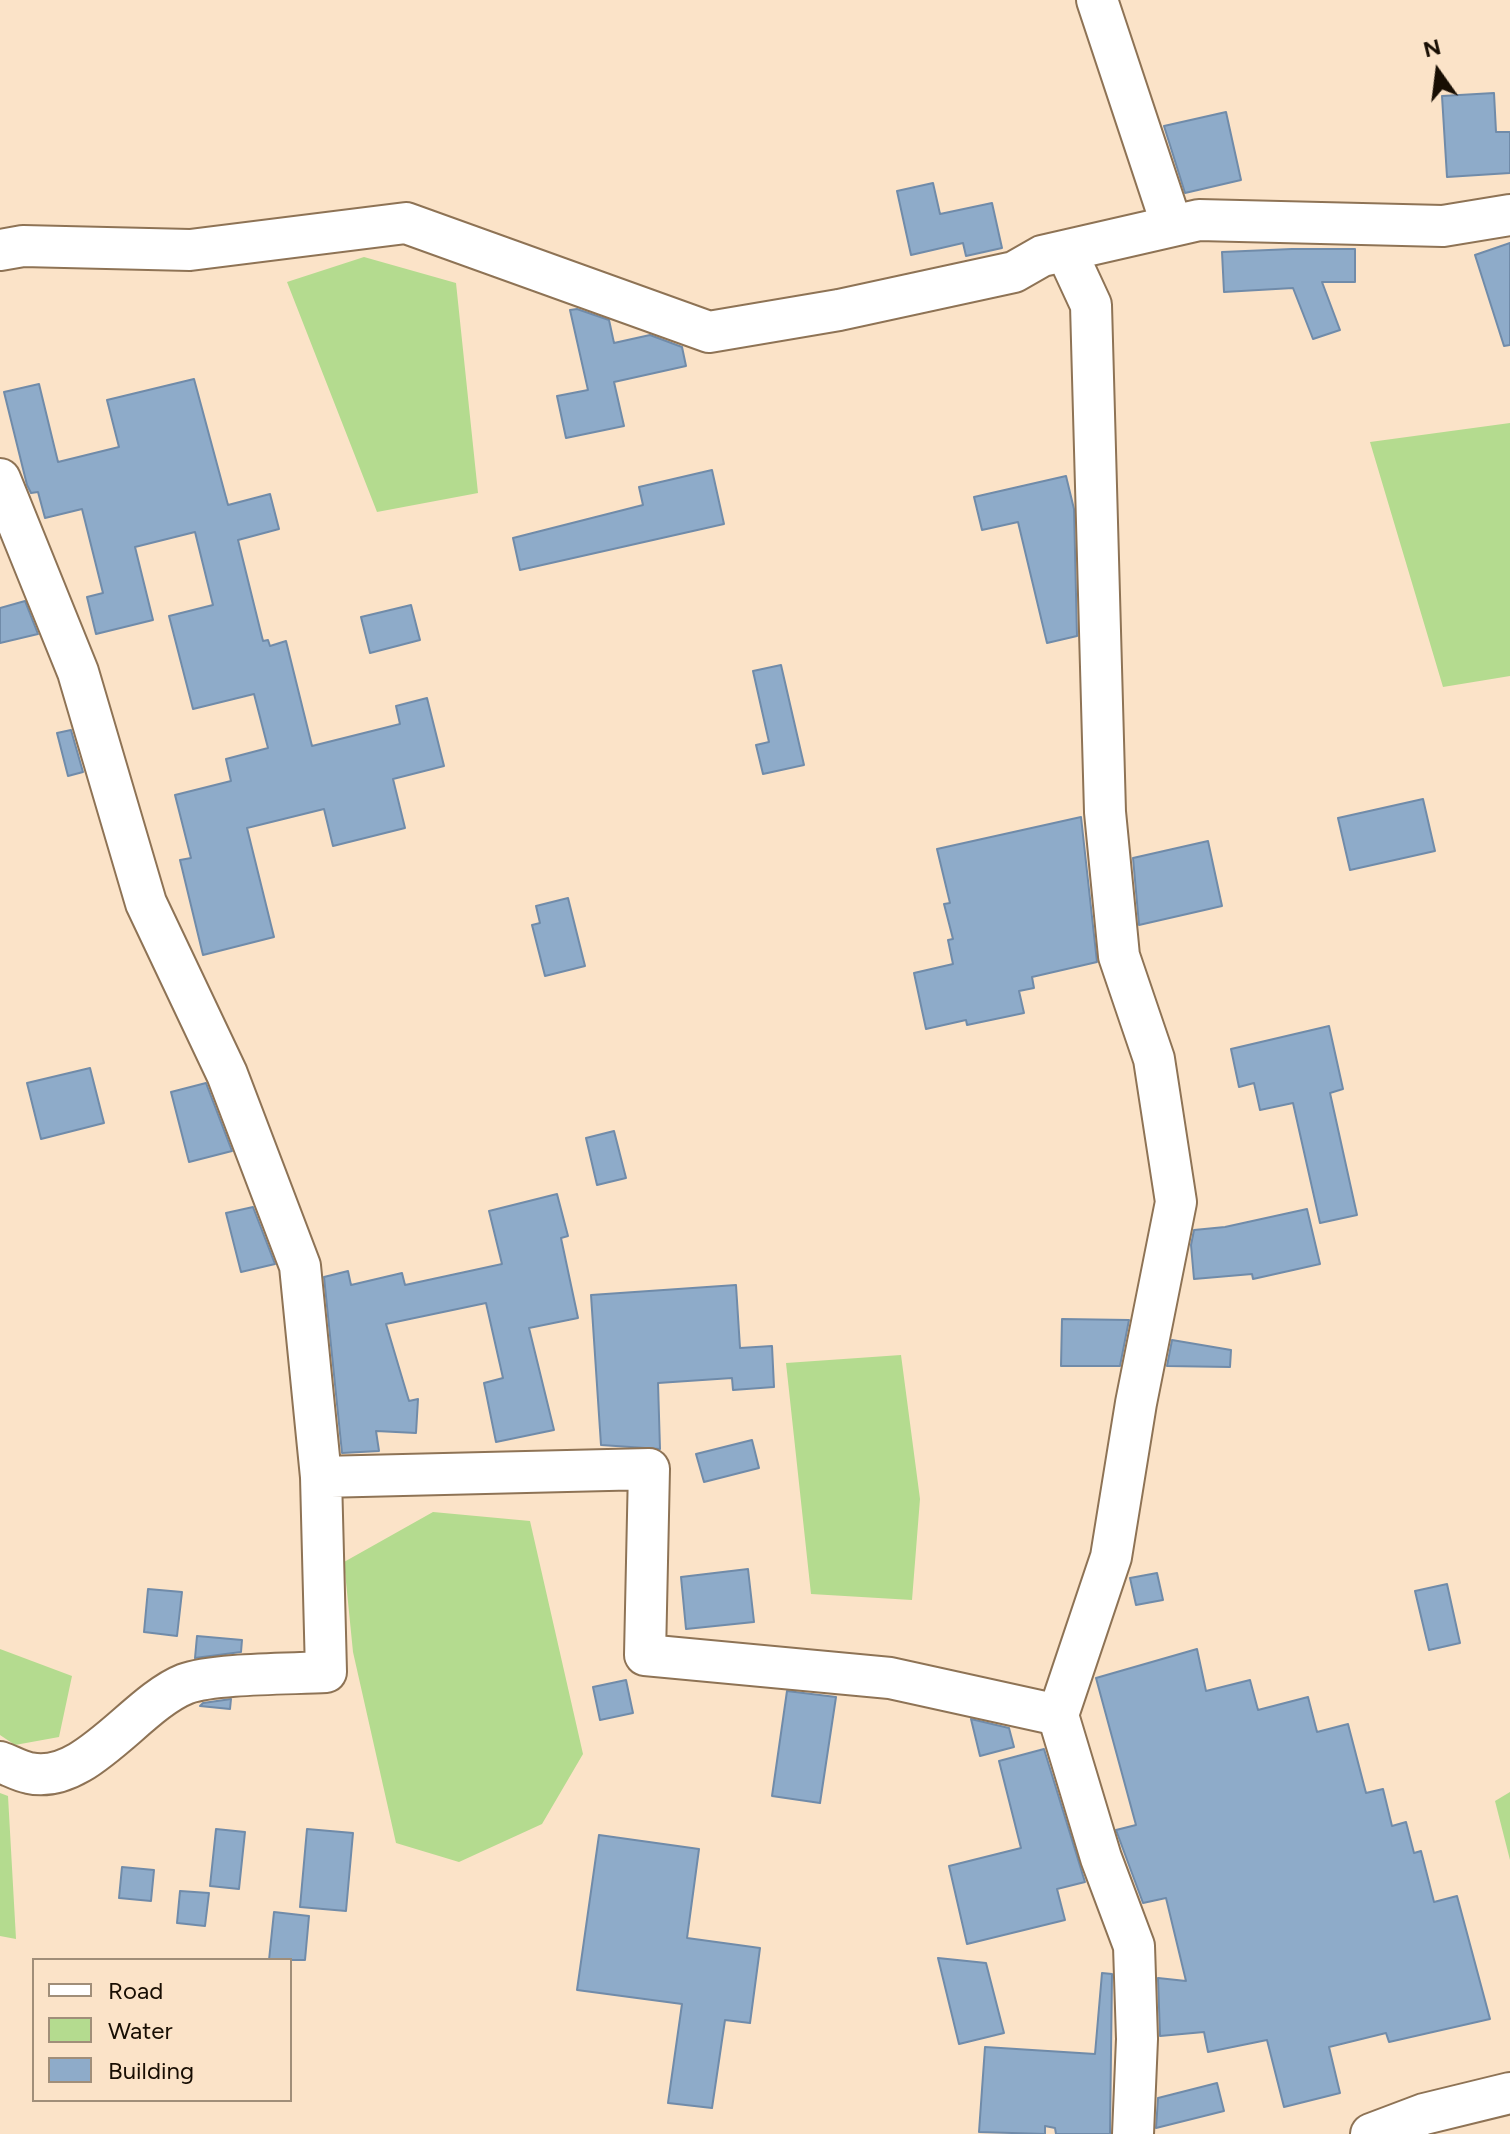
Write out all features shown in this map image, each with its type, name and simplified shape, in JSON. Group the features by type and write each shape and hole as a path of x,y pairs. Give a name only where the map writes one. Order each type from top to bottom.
{"street":[{"path":"1097,0 1172,226"},
{"path":"0,250 23,246 190,250 406,223 709,332 839,310 1014,272 1042,256 1199,220 1443,226 1510,215"},
{"path":"1066,251 1091,305 1105,812 1119,956 1154,1059 1176,1202 1136,1403 1111,1557 1058,1715 1101,1858 1134,1946 1137,2039 1133,2134"},
{"path":"0,479 78,672 146,903 227,1074 300,1266 321,1477 326,1672 186,1684 133,1717 100,1749 69,1769 31,1774 0,1762"},
{"path":"321,1477 649,1469 645,1655 890,1678 1058,1715"},
{"path":"1371,2134 1424,2114 1510,2093"}],"water":[{"path":"364,257 456,283 478,493 377,512 287,282"},
{"path":"1510,423 1510,676 1443,687 1370,442"},
{"path":"901,1355 920,1499 912,1600 811,1594 786,1363"},
{"path":"433,1512 530,1521 583,1754 542,1824 459,1862 396,1843 353,1652 344,1562"},
{"path":"0,1649 72,1676 59,1737 15,1745 0,1735"},
{"path":"1510,1792 1510,1860 1495,1801"},
{"path":"0,1793 8,1796 16,1939 0,1936"}],"building":[{"path":"1494,93 1496,132 1510,132 1510,173 1447,177 1442,96"},
{"path":"1226,112 1241,180 1185,193 1164,126"},
{"path":"933,183 940,214 992,203 1002,248 966,256 963,243 911,255 897,191"},
{"path":"1510,243 1510,345 1504,346 1475,255"},
{"path":"1355,249 1355,282 1322,282 1340,330 1313,339 1293,288 1224,292 1222,252"},
{"path":"577,309 609,320 614,343 650,335 682,347 686,366 614,382 624,426 566,438 557,396 588,390 570,310"},
{"path":"194,379 228,505 270,494 279,529 238,540 263,641 268,640 270,646 286,641 312,746 400,724 396,706 427,698 444,766 393,779 405,828 333,846 324,809 247,828 274,937 203,955 180,860 191,858 175,795 231,781 226,759 268,748 254,694 193,709 169,616 213,605 195,532 135,547 153,620 96,634 87,597 103,593 82,509 45,518 38,492 31,493 27,485 4,392 39,384 58,462 119,447 107,400"},
{"path":"712,470 724,524 520,570 513,538 643,505 639,487"},
{"path":"1066,476 1074,509 1077,636 1047,643 1018,522 982,530 974,497"},
{"path":"25,601 38,634 0,643 0,608"},
{"path":"411,605 420,640 370,653 361,617"},
{"path":"781,665 804,765 763,774 756,745 769,742 753,671"},
{"path":"71,730 83,772 68,776 57,733"},
{"path":"1423,799 1435,851 1350,870 1338,818"},
{"path":"1081,817 1097,962 1032,977 1034,988 1019,991 1024,1013 967,1025 966,1020 926,1029 914,973 953,964 948,940 953,939 944,904 950,903 937,849"},
{"path":"1208,841 1222,906 1139,925 1133,858"},
{"path":"568,898 585,966 545,976 532,925 540,923 536,906"},
{"path":"1329,1026 1343,1089 1330,1093 1357,1215 1320,1223 1293,1103 1260,1110 1254,1083 1239,1087 1231,1049"},
{"path":"90,1068 104,1123 41,1139 27,1083"},
{"path":"206,1083 232,1151 189,1162 171,1092"},
{"path":"614,1131 626,1178 597,1185 586,1138"},
{"path":"557,1194 568,1236 561,1238 578,1318 529,1328 554,1430 496,1442 484,1383 503,1378 486,1303 386,1324 409,1401 418,1399 416,1433 376,1431 379,1451 342,1453 324,1277 348,1271 351,1285 402,1273 405,1285 502,1264 489,1211"},
{"path":"253,1207 275,1264 241,1272 226,1213"},
{"path":"1307,1209 1320,1264 1253,1279 1252,1274 1194,1279 1191,1245 1194,1230 1225,1227"},
{"path":"736,1285 740,1348 772,1346 774,1387 733,1390 732,1378 658,1383 660,1449 601,1445 591,1295"},
{"path":"1062,1319 1129,1320 1120,1366 1061,1366"},
{"path":"1172,1340 1231,1350 1230,1367 1167,1366"},
{"path":"752,1440 759,1468 704,1482 696,1454"},
{"path":"748,1569 754,1622 686,1629 681,1577"},
{"path":"1157,1573 1163,1600 1136,1605 1130,1578"},
{"path":"1447,1584 1460,1643 1429,1650 1415,1591"},
{"path":"148,1589 182,1592 177,1636 144,1632"},
{"path":"197,1636 242,1640 241,1652 195,1658"},
{"path":"1197,1649 1206,1691 1250,1680 1258,1710 1308,1697 1317,1732 1348,1724 1366,1793 1383,1789 1392,1826 1406,1822 1414,1853 1421,1851 1434,1902 1457,1896 1490,2019 1389,2042 1386,2033 1329,2047 1340,2093 1284,2107 1267,2040 1208,2052 1204,2032 1160,2036 1158,1978 1186,1981 1166,1898 1143,1903 1116,1830 1136,1825 1096,1678"},
{"path":"626,1680 633,1713 600,1720 593,1687"},
{"path":"787,1691 836,1697 820,1803 772,1796"},
{"path":"231,1699 230,1709 200,1706 203,1703"},
{"path":"971,1719 1009,1728 1014,1747 980,1756"},
{"path":"1044,1749 1085,1882 1057,1889 1065,1920 967,1944 949,1866 1021,1848 999,1761"},
{"path":"216,1829 245,1832 239,1889 210,1886"},
{"path":"307,1829 353,1833 346,1911 300,1907"},
{"path":"599,1835 699,1849 687,1938 760,1948 750,2023 725,2020 712,2108 668,2103 682,2004 577,1990"},
{"path":"122,1867 154,1870 151,1901 119,1898"},
{"path":"180,1891 209,1893 205,1926 177,1923"},
{"path":"274,1912 309,1916 305,1960 269,1958"},
{"path":"938,1958 986,1963 1004,2033 959,2044"},
{"path":"1102,1973 1112,1974 1110,2134 1056,2134 1055,2128 1045,2126 1045,2134 979,2132 985,2047 1095,2054"},
{"path":"1217,2083 1224,2111 1156,2128 1158,2098"}]}
